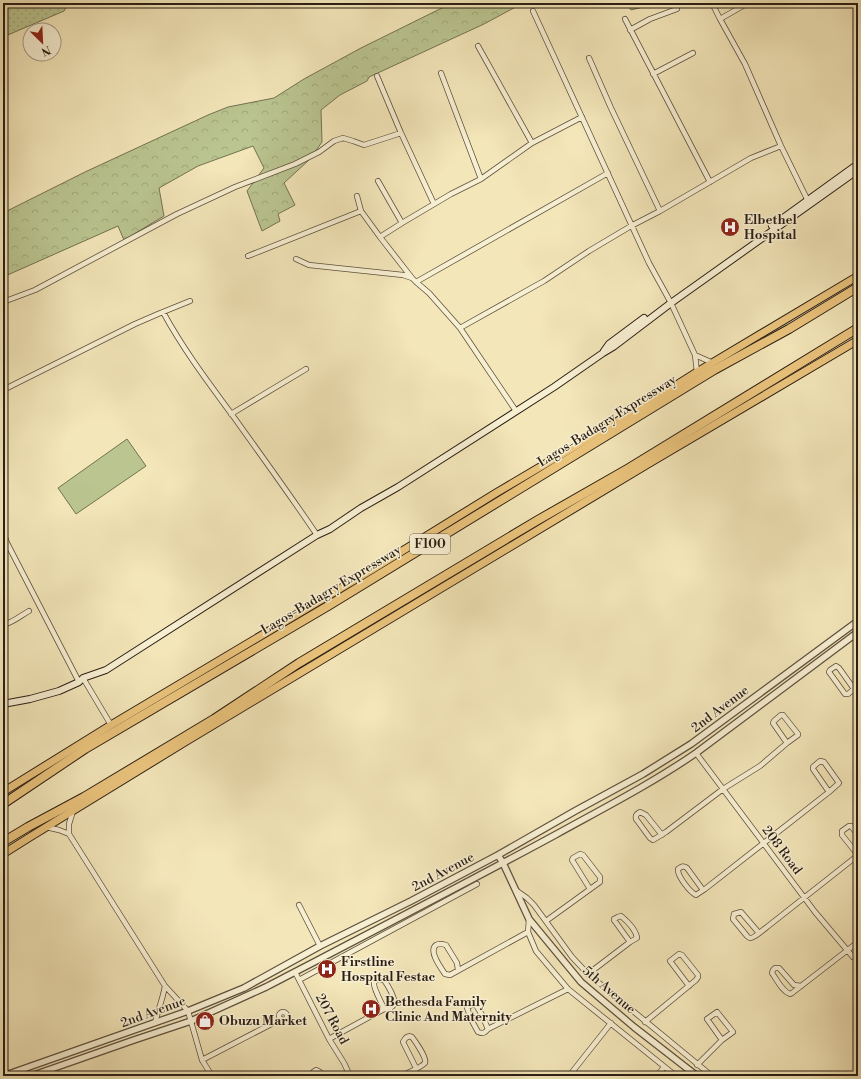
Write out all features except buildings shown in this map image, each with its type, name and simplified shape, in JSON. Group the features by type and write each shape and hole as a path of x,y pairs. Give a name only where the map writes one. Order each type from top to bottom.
{"highway":[{"name":"Lagos-Badagry Expressway","path":"3,804 85,750 328,606 714,370 858,287"},
{"name":"F100","path":"3,842 84,797 214,719 299,663 538,520 629,468 858,328"}],"main road":[{"path":"809,203 858,164"},
{"path":"3,704 30,699 59,691 106,670 361,508 398,487 554,387 602,352 613,347 670,301 858,170"},
{"name":"Lagos-Badagry Expressway","path":"3,792 111,725 858,276"},
{"path":"3,854 648,464 858,340"}],"street":[{"path":"712,3 745,64 781,146 809,203"},
{"path":"720,19 748,3"},
{"path":"630,30 650,19 677,9"},
{"path":"533,10 649,263 670,301 695,355 697,372"},
{"path":"625,19 710,182"},
{"path":"478,46 532,143"},
{"path":"654,74 693,53"},
{"path":"589,58 660,211"},
{"path":"441,73 481,179"},
{"path":"377,76 401,133 434,204"},
{"path":"380,237 451,194 481,179 532,143 582,118"},
{"path":"3,302 35,290 184,211 235,187 295,164 319,152 334,141 343,138 353,140 364,145 401,133"},
{"path":"460,328 544,281 589,251 751,158 781,146"},
{"path":"416,282 608,173"},
{"path":"378,181 402,223"},
{"path":"357,196 361,211 380,237 412,278 429,293 460,328 516,411"},
{"path":"248,256 361,211"},
{"path":"296,259 309,265 404,275 412,278"},
{"path":"3,390 135,324 190,301"},
{"path":"163,312 208,382 296,503 317,536"},
{"path":"695,355 713,363"},
{"path":"231,414 306,369"},
{"path":"3,532 7,543 81,680 111,725"},
{"path":"3,625 15,620 29,611"},
{"name":"2nd Avenue","path":"3,1076 188,1011 244,988 320,946 411,901 498,855 643,774 691,744 858,621"},
{"name":"2nd Avenue","path":"31,1076 191,1021 254,993 502,863 639,788 696,754 858,632"},
{"path":"838,666 856,688 848,694 845,694 829,672 830,670 838,666"},
{"path":"662,835 646,815 640,812 636,814 636,819 651,840 653,840 662,835 723,789 760,766 787,743 798,736 783,715 781,715 773,723 787,743"},
{"name":"208 Road","path":"696,754 804,898 853,957"},
{"path":"703,890 687,868 682,866 678,869 678,874 692,893 696,895 703,890 829,792 839,783 824,762 820,761 813,769 829,792"},
{"path":"73,811 69,824 69,834 165,986 188,1011 202,1060 212,1076"},
{"path":"759,933 741,912 734,914 733,918 750,938 752,938 759,933 858,856 842,835 842,831 851,826 858,835"},
{"path":"46,827 69,834"},
{"path":"546,921 600,882 600,877 583,855 580,854 572,860 590,889"},
{"name":"5th Avenue","path":"498,855 529,919 581,982 634,1027 697,1076"},
{"path":"299,980 477,884"},
{"path":"515,890 534,904 572,957 588,974 712,1076"},
{"path":"299,905 320,946"},
{"path":"588,974 637,938 628,922 622,916 618,916 614,920 630,942"},
{"path":"529,919 528,932 536,951 568,989 676,1076"},
{"path":"458,970 457,964 446,944 438,944 435,946 433,952 434,956 445,974 450,975 528,932"},
{"path":"801,986 794,985 779,968 773,970 772,973 788,994 792,993 858,942"},
{"path":"645,1022 689,986 698,977 682,955 679,954 670,961 689,986"},
{"name":"207 Road","path":"295,972 329,1039 350,1076"},
{"path":"329,1039 384,1009 392,1007 395,1003 390,989 384,980 379,979 374,983 374,988 384,1009"},
{"path":"155,1023 157,1012 163,998 165,986"},
{"path":"488,1029 476,1005 471,1005 467,1008 478,1032 485,1033 488,1029 568,989"},
{"path":"698,1065 722,1040 733,1032 717,1012 708,1019 722,1040"},
{"path":"202,1060 280,1019"},
{"path":"570,1076 612,1023"},
{"path":"402,1076 424,1064 425,1060 424,1056 410,1036 405,1038 403,1042 416,1068"},
{"path":"657,1076 664,1067"},
{"path":"312,1076 313,1072 316,1070 320,1072 320,1076"}],"green space":[{"path":"3,3 68,3 64,11 38,22 22,22 22,29 3,37"},
{"path":"452,3 523,3 484,24 369,77 367,81 340,95 321,110 322,142 310,159 284,183 295,205 278,214 280,221 262,231 247,191 264,168 253,146 198,166 159,188 164,216 124,240 118,226 3,277 3,213 85,172 208,115 228,107 274,98 304,79 361,48"},
{"path":"626,3 650,3 651,5 631,10"},
{"path":"127,439 146,466 76,514 58,488"}],"place":[{"name":"Elbethel Hospital","path":"730,227"},
{"name":"Firstline Hospital Festac","path":"327,969"},
{"name":"Bethesda Family Clinic And Maternity","path":"371,1009"},
{"name":"Obuzu Market","path":"205,1021"}]}
